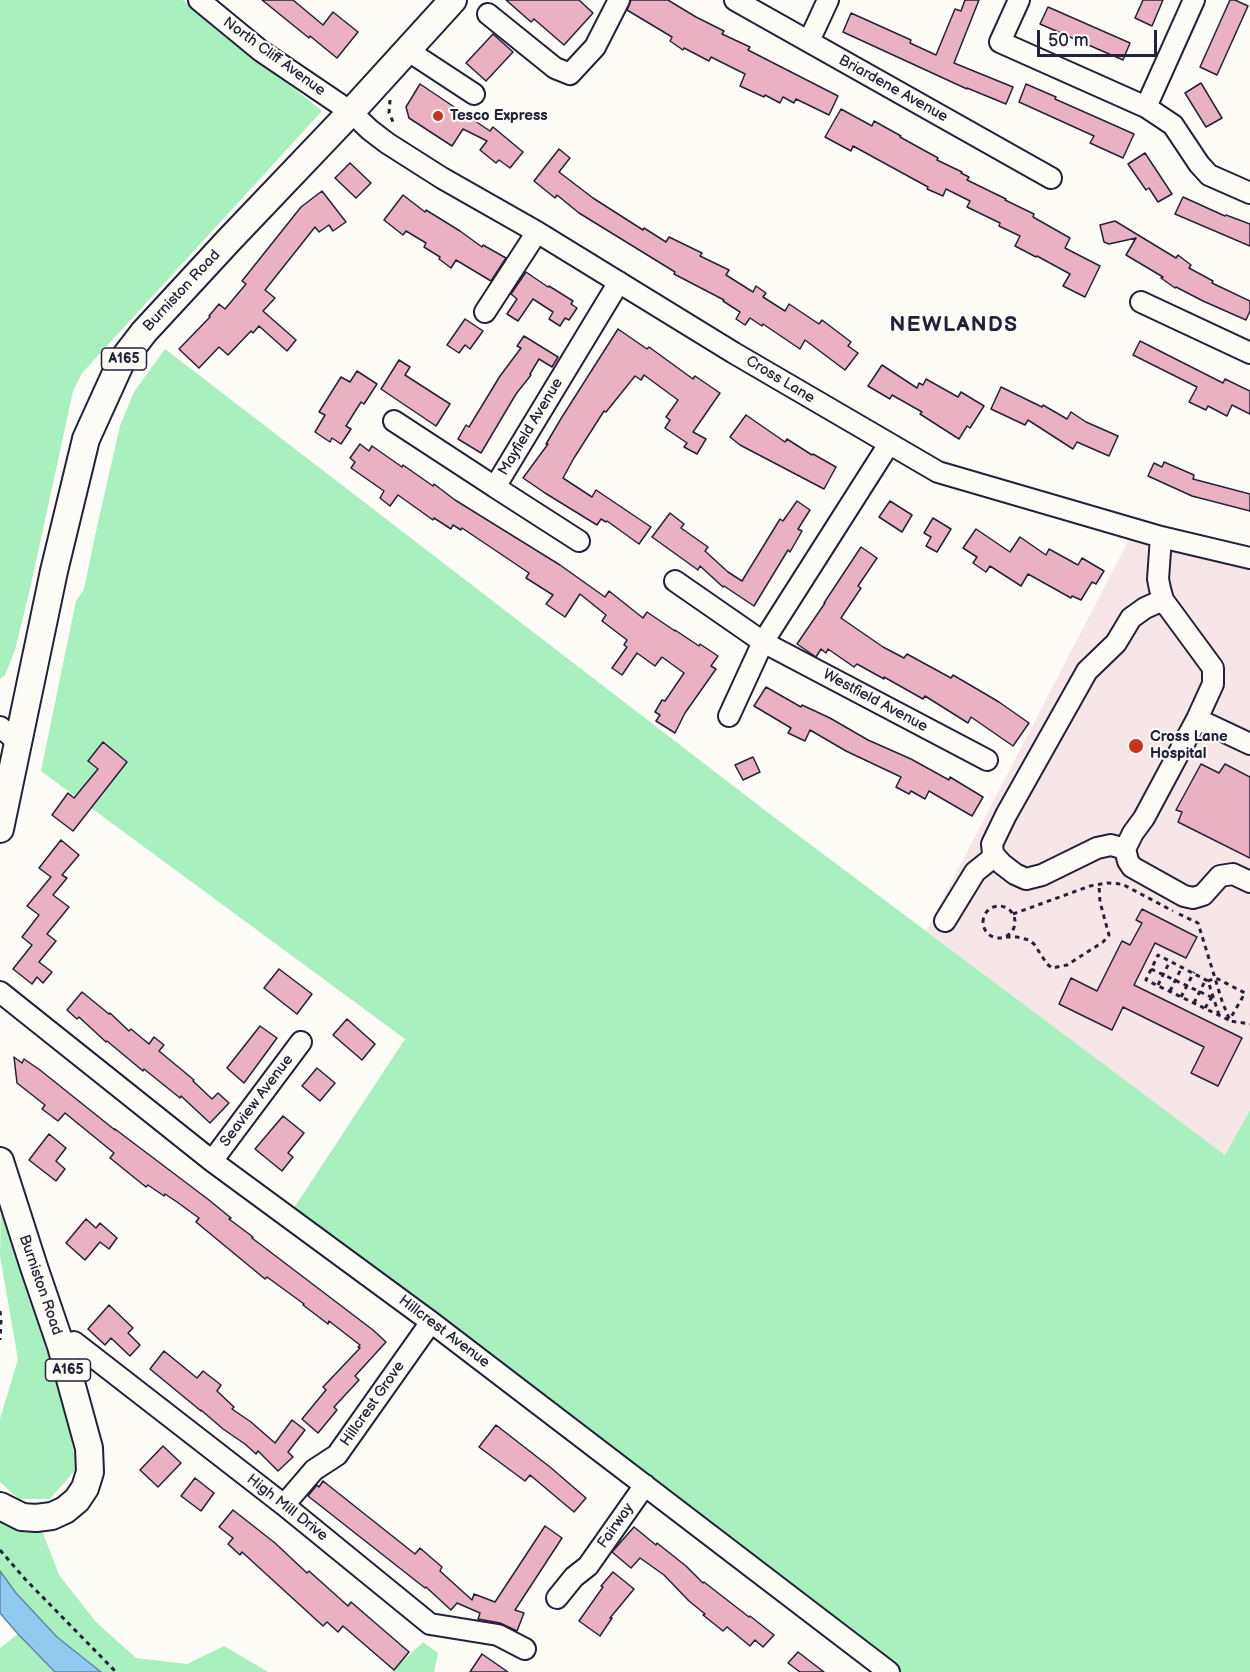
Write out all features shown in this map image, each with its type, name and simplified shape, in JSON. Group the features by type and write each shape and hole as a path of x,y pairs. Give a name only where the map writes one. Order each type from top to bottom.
{"main road":[{"name":"Burniston Road","path":"0,829 9,734 54,572 86,439 122,362 152,324 453,0"},
{"name":"Burniston Road","path":"0,1161 33,1267 61,1346 89,1449 90,1472 85,1488 76,1500 52,1516 22,1517 0,1506"}],"street":[{"name":"North Cliff Avenue","path":"199,0 261,51 351,112"},
{"path":"488,14 555,68 570,74 595,47 619,0"},
{"name":"Briardene Avenue","path":"735,0 1051,178"},
{"path":"809,41 828,0"},
{"path":"1019,0 1000,42 1146,107 1173,126 1209,175 1250,193"},
{"path":"1146,107 1194,0"},
{"path":"407,50 474,94"},
{"name":"Cross Lane","path":"351,112 396,149 442,178 537,231 745,359 939,472 1161,537 1250,558"},
{"path":"485,312 537,231"},
{"name":"Mayfield Avenue","path":"579,541 495,487 620,282"},
{"path":"1141,302 1250,353"},
{"path":"394,421 495,487"},
{"path":"729,717 764,642 889,444"},
{"path":"1161,537 1158,579 1164,600 1213,668 1213,684 1144,818 1133,832 1125,849 1128,861 1132,867 1184,896 1193,898 1203,895 1220,876 1233,874 1250,882"},
{"name":"Westfield Avenue","path":"675,581 764,642 987,760"},
{"path":"1125,849 1111,845 1097,848 1042,875 1026,879 1002,864 995,856 992,844 1087,671 1116,643 1131,618 1145,608 1164,600"},
{"path":"1197,719 1250,744"},
{"path":"945,921 975,872 995,856"},
{"name":"Hillcrest Avenue","path":"0,992 212,1161 431,1322 889,1672"},
{"name":"Seaview Avenue","path":"212,1161 301,1042"},
{"name":"Hillcrest Grove","path":"284,1505 314,1470 337,1455 431,1322"},
{"name":"High Mill Drive","path":"61,1346 74,1342 284,1505 430,1624 498,1635 525,1649"},
{"name":"Fairway","path":"557,1598 574,1577 588,1566 645,1485"}],"path":[{"path":"1013,914 1090,886 1107,883 1122,884 1198,923 1230,1020"},
{"path":"1006,937 1014,929 1013,914 999,906 989,909 983,918 984,929 991,937 996,939 1017,937 1029,940 1052,968 1067,965 1103,942 1109,935 1100,902 1099,884"},
{"path":"1219,1015 1207,980 1158,955 1146,980 1180,997 1205,1008 1219,1015 1230,1020 1250,1024"},
{"path":"1158,986 1170,960"},
{"path":"1170,992 1182,967"},
{"path":"1151,969 1212,996"},
{"path":"1180,997 1194,972"},
{"path":"1194,1003 1207,980 1216,978 1245,993 1230,1020"},
{"path":"1205,1008 1212,996"},
{"path":"0,1311 2,1321 0,1340"},
{"path":"0,1550 116,1672"}],"shaded area":[{"name":"Cross Lane Hospital","path":"1135,528 1250,561 1250,1110 1225,1156 926,931"}],"green space":[{"path":"0,0 183,0 322,111 82,373 73,391 15,650 5,675 0,679"},
{"path":"165,349 775,818 1225,1155 1250,1110 1250,1672 889,1672 288,1217 405,1039 41,771 76,601 84,589 120,426 134,392"},
{"path":"1,1207 66,1411 77,1468 50,1499 19,1499 0,1482 0,1419 18,1359 0,1256"},
{"path":"0,1512 41,1528 59,1575 96,1622 136,1658 187,1664 224,1646 268,1672 101,1672 57,1637 16,1593 0,1571"},
{"path":"18,1634 55,1672 0,1672 0,1648"},
{"path":"423,1642 438,1653 434,1672 391,1672"}],"water":[{"path":"0,1571 16,1593 57,1637 101,1672 55,1672 0,1613"}],"building":[{"path":"262,0 293,0 323,25 333,12 358,32 337,58"},
{"path":"506,0 579,0 593,13 564,45 534,19 531,22"},
{"path":"631,0 668,0 724,31 722,34 750,47 748,50 838,96 829,115 796,99 794,103 783,97 780,103 740,86 745,74 711,57 709,61 684,48 683,50 670,41 672,37 627,10"},
{"path":"965,0 979,0 954,63 1013,87 1006,104 967,89 843,32 851,13 911,40 910,43 936,55 955,9 961,11"},
{"path":"1143,0 1163,0 1152,26 1135,18"},
{"path":"1230,0 1248,6 1217,75 1200,67"},
{"path":"1048,7 1130,43 1123,60 1040,24"},
{"path":"493,34 513,52 486,81 466,63"},
{"path":"1201,83 1222,118 1206,127 1185,93"},
{"name":"Tesco Express","path":"420,84 490,131 493,127 523,152 510,168 499,160 496,163 480,150 487,141 463,129 452,146 409,118 406,107"},
{"path":"1026,84 1134,134 1123,158 1090,143 1094,136 1019,102"},
{"path":"841,109 872,126 874,121 901,136 938,158 937,160 962,172 969,177 967,180 1034,214 1033,217 1070,238 1065,248 1100,266 1085,297 1063,286 1070,274 1015,246 1020,236 999,226 1000,223 967,207 970,201 946,189 943,196 927,189 928,187 853,146 851,151 825,137"},
{"path":"559,149 570,158 559,172 593,198 666,242 669,237 702,253 700,256 729,270 726,275 753,292 756,286 766,293 763,297 785,311 789,304 819,324 822,320 851,342 848,346 858,353 845,370 805,340 800,349 750,318 745,325 736,319 740,312 724,300 674,274 675,272 579,213 557,195 555,198 534,181"},
{"path":"1145,153 1172,194 1158,202 1149,188 1146,190 1128,164"},
{"path":"350,163 371,183 356,198 335,178"},
{"path":"322,191 346,222 333,231 329,225 319,232 315,227 265,290 275,298 263,311 296,340 287,351 259,326 253,333 251,331 228,355 219,347 199,368 179,349 210,317 219,304 225,309 246,284 242,281 301,207"},
{"path":"403,195 425,212 426,210 482,247 483,245 506,258 491,281 456,260 451,268 439,259 440,257 424,247 426,243 406,231 403,235 384,220"},
{"path":"1183,197 1225,216 1250,224 1250,246 1175,214"},
{"path":"1115,221 1176,258 1178,255 1191,265 1189,268 1213,281 1212,283 1250,301 1250,311 1246,320 1175,288 1161,278 1163,277 1126,255 1136,238 1109,244 1104,242 1100,225"},
{"path":"526,272 573,301 571,304 577,308 569,320 565,318 560,326 549,319 553,312 533,299 518,321 507,314 517,299 511,294"},
{"path":"465,319 483,331 470,349 465,345 459,353 447,345"},
{"path":"618,329 647,349 649,347 693,379 695,376 720,393 693,432 706,439 697,454 684,447 687,443 665,428 670,420 666,417 678,400 644,375 641,380 635,376 606,412 604,411 563,478 592,497 596,490 651,527 639,544 607,521 601,519 597,525 523,478 548,444 546,444 562,417"},
{"path":"524,336 558,357 552,367 539,359 481,453 458,439 466,425 469,427 500,376 521,348 517,346"},
{"path":"1140,341 1223,383 1225,379 1250,391 1250,414 1232,405 1227,416 1208,406 1206,410 1189,402 1197,387 1133,355"},
{"path":"399,360 410,367 405,375 450,404 436,426 381,389"},
{"path":"882,365 917,388 919,383 923,385 926,379 958,397 961,392 984,406 970,428 967,426 959,439 920,414 922,412 892,395 890,399 868,386"},
{"path":"357,371 377,384 364,404 361,402 346,426 351,429 341,444 332,438 330,442 315,432 325,415 319,412 341,377 350,382"},
{"path":"1001,387 1042,407 1043,405 1067,419 1071,412 1086,422 1118,436 1109,456 1077,442 1073,449 1028,420 1025,425 991,409"},
{"path":"746,415 785,442 787,439 836,467 824,489 740,445 730,437"},
{"path":"360,444 369,451 372,446 433,486 434,484 455,500 560,565 605,597 609,591 643,618 647,612 718,656 711,666 716,669 685,713 675,733 656,721 660,715 655,712 684,673 662,657 655,666 637,653 622,675 612,668 627,647 624,645 627,640 602,621 606,615 580,594 565,617 546,604 553,595 526,578 529,573 462,528 461,530 453,525 451,529 434,518 433,520 398,495 390,506 380,498 384,491 351,468 355,462 350,458"},
{"path":"1164,462 1194,475 1193,479 1250,494 1250,511 1192,496 1148,476 1154,463 1162,467"},
{"path":"797,501 810,510 798,529 802,531 754,606 723,587 700,566 698,570 652,537 670,513 684,524 681,528 708,547 705,551 728,572 742,581 780,519 783,521"},
{"path":"890,501 912,515 902,532 879,517"},
{"path":"933,518 951,529 937,552 926,546 931,537 924,533"},
{"path":"976,529 1010,552 1020,537 1046,555 1049,549 1078,565 1082,558 1104,571 1096,584 1092,582 1081,600 1072,596 1071,598 1028,574 1021,586 990,566 986,572 973,563 977,557 963,548"},
{"path":"861,547 877,558 858,586 861,588 841,618 883,647 904,658 907,654 951,678 953,675 1029,723 1013,746 971,717 968,723 925,696 923,699 857,664 854,667 828,649 826,653 821,649 816,657 797,644"},
{"path":"766,687 801,707 802,705 830,718 868,740 911,759 949,780 950,777 983,797 972,816 929,791 925,799 911,791 909,794 896,787 901,777 846,751 810,730 805,741 788,733 791,728 754,706"},
{"path":"103,742 127,762 73,831 52,815 68,793 74,798 98,769 88,761"},
{"path":"753,757 760,772 743,780 735,765"},
{"path":"1201,764 1219,773 1225,764 1250,777 1250,858 1178,822 1182,812 1176,810"},
{"path":"61,840 79,855 62,875 67,878 53,895 69,907 47,934 56,941 39,962 52,972 43,983 37,977 32,984 13,969 32,945 22,937 39,915 27,906 51,877 39,868"},
{"path":"1142,909 1197,937 1186,958 1155,943 1134,985 1242,1038 1218,1086 1191,1073 1204,1047 1123,1007 1112,1030 1059,1004 1071,978 1097,991 1122,941 1130,945 1142,923 1136,920"},
{"path":"279,969 312,994 297,1014 264,988"},
{"path":"82,992 129,1031 131,1029 149,1044 154,1037 164,1045 159,1051 194,1080 212,1099 218,1093 229,1103 210,1123 181,1096 180,1098 144,1069 143,1071 79,1017 77,1019 67,1010"},
{"path":"347,1019 375,1044 362,1060 333,1035"},
{"path":"260,1026 277,1038 244,1083 227,1068"},
{"path":"14,1057 22,1063 24,1059 40,1070 115,1130 209,1200 252,1238 386,1342 355,1376 359,1380 334,1407 337,1410 318,1433 302,1419 326,1390 323,1387 360,1348 358,1347 360,1345 329,1321 328,1324 267,1277 265,1279 196,1222 199,1218 165,1194 164,1196 148,1185 146,1187 110,1158 114,1153 65,1113 58,1121 42,1109 45,1105 17,1083"},
{"path":"317,1068 335,1083 320,1101 302,1086"},
{"path":"283,1116 304,1133 288,1153 293,1157 282,1171 255,1149"},
{"path":"49,1134 66,1148 56,1161 65,1169 56,1181 29,1160"},
{"path":"86,1219 96,1228 100,1223 117,1238 109,1249 100,1242 85,1260 66,1243"},
{"path":"109,1305 133,1328 128,1333 140,1345 130,1356 111,1338 105,1345 88,1329"},
{"path":"164,1351 197,1378 203,1371 221,1385 217,1391 234,1407 232,1409 275,1443 292,1420 305,1430 288,1452 293,1457 278,1471 258,1451 256,1454 201,1411 150,1369"},
{"path":"496,1425 586,1498 574,1512 530,1475 525,1481 479,1447"},
{"path":"163,1446 181,1463 158,1487 140,1470"},
{"path":"195,1478 214,1493 201,1511 181,1496"},
{"path":"323,1481 415,1554 420,1548 442,1567 440,1571 472,1600 474,1594 495,1602 545,1526 562,1538 515,1610 524,1613 517,1631 500,1623 478,1619 480,1613 457,1603 451,1610 426,1587 308,1496"},
{"path":"233,1510 275,1543 307,1573 309,1571 348,1606 351,1602 409,1652 394,1670 343,1626 338,1632 327,1622 323,1626 242,1552 240,1555 228,1544 233,1538 219,1527"},
{"path":"634,1527 686,1566 703,1583 774,1635 763,1647 755,1640 750,1646 727,1627 723,1631 703,1615 705,1614 664,1575 640,1558 631,1568 612,1552"},
{"path":"613,1572 634,1589 610,1618 612,1618 600,1636 579,1621 603,1587 601,1586"},
{"path":"798,1652 824,1672 800,1672 788,1663"},
{"path":"482,1654 508,1672 470,1672"}],"place":[{"name":"Tesco Express","path":"438,116"},
{"name":"Cross Lane Hospital","path":"1136,746"}],"district":[{"name":"NEWLANDS","path":"954,326"}]}
